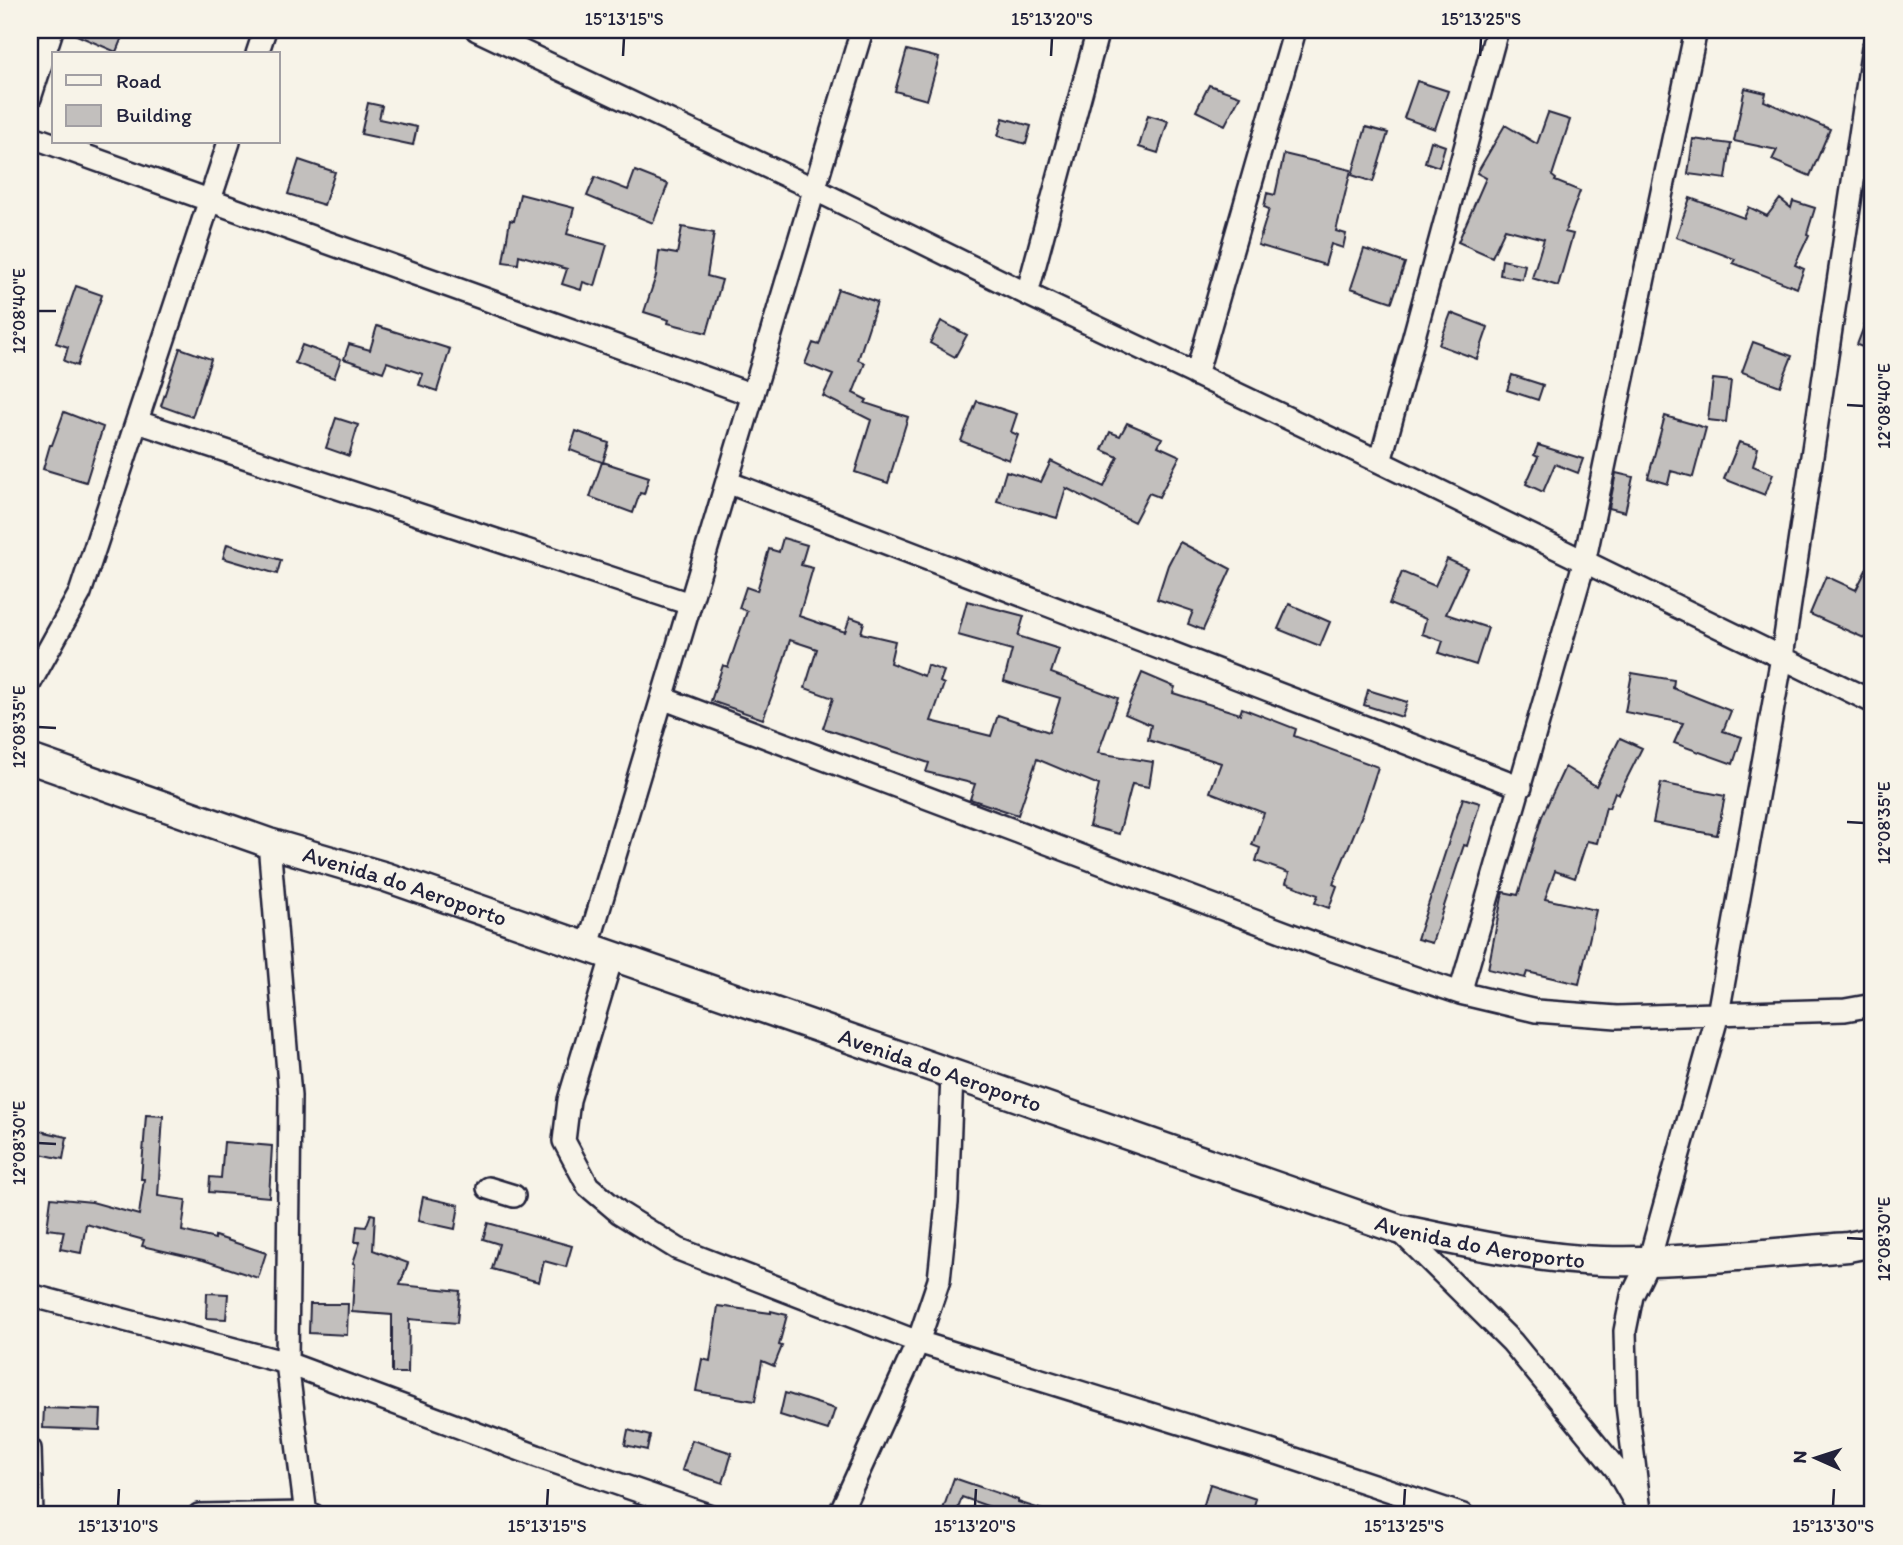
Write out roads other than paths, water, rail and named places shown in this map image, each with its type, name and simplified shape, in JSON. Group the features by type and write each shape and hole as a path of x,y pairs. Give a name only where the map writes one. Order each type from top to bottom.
{"main road":[{"name":"Avenida do Aeroporto","path":"30,760 269,843 386,877 1398,1229 1553,1256 1601,1261 1649,1261 1848,1247 1873,1242"}],"street":[{"path":"30,98 52,30"},
{"path":"258,52 265,30"},
{"path":"477,30 814,189 1873,702"},
{"path":"862,30 662,698 600,953 569,1100 564,1141 588,1186 620,1213 678,1249 918,1342 1280,1454 1463,1515"},
{"path":"1027,294 1098,30"},
{"path":"1196,375 1295,30"},
{"path":"1380,462 1497,30"},
{"path":"1460,993 1584,563 1696,30"},
{"path":"1641,1513 1627,1405 1625,1331 1632,1296 1649,1261 1718,1014 1782,657 1873,48"},
{"path":"30,136 52,144"},
{"path":"52,144 753,396"},
{"path":"30,683 80,593 228,144"},
{"path":"138,422 690,604"},
{"path":"726,482 1521,787"},
{"path":"662,698 1308,941 1460,993 1536,1011 1616,1017 1845,1010 1873,1005"},
{"path":"199,1515 308,1515 287,1363 290,1096 269,843"},
{"path":"839,1515 918,1342 939,1280 947,1203 952,1074"},
{"path":"488,1188 514,1196"},
{"path":"1398,1229 1512,1342 1616,1469 1641,1513"},
{"path":"30,1294 287,1363 537,1456 708,1515"},
{"path":"30,1449 32,1515"}]}
